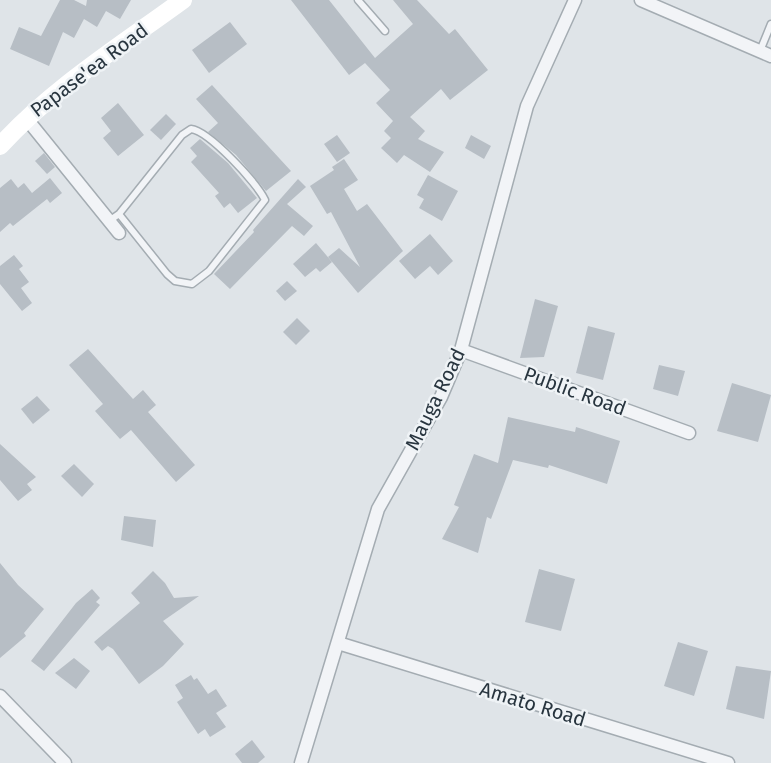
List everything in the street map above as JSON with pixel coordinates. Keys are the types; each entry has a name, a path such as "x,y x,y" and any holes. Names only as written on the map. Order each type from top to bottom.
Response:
{"main road":[{"name":"Papase'ea Road","path":"0,146 26,118 183,0"}],"street":[{"name":"Mauga Road","path":"301,763 378,508 441,397 461,350 527,106 575,0"},
{"path":"641,0 765,53"},
{"path":"26,118 114,218 119,233"},
{"name":"Public Road","path":"461,350 689,433"},
{"name":"Amato Road","path":"338,644 729,763"},
{"path":"0,696 65,763"}],"lane":[{"path":"358,0 385,31"},
{"path":"765,53 771,24"},
{"path":"191,129 199,129 220,148 265,200 209,271 192,284 175,281 114,218 182,135 191,129"}],"building":[{"path":"60,0 74,0 86,6 87,0 131,0 120,19 106,11 97,27 84,19 74,38 63,32 49,66 10,49 19,27 41,36"},
{"path":"291,0 329,0 375,58 413,24 393,0 417,0 449,34 455,29 488,70 450,100 441,89 410,117 425,131 418,139 444,152 430,172 404,155 397,163 381,148 391,138 384,131 393,121 376,103 390,90 365,63 349,75"},
{"path":"230,22 247,44 209,73 192,50"},
{"path":"212,85 291,171 266,191 236,155 208,132 218,123 196,99"},
{"path":"118,103 144,135 118,156 103,138 111,131 101,118"},
{"path":"166,114 176,124 161,140 150,130"},
{"path":"337,135 350,153 337,162 324,144"},
{"path":"471,135 491,146 484,159 465,148"},
{"path":"200,139 228,163 257,198 238,213 230,203 224,208 215,196 219,193 191,162 197,156 190,148"},
{"path":"44,153 55,167 47,174 35,161"},
{"path":"344,159 358,180 344,189 357,211 367,204 403,251 358,293 328,257 339,248 360,267 331,212 327,214 310,186 334,170 332,167"},
{"path":"428,175 458,191 442,221 419,208 424,199 417,195"},
{"path":"50,178 62,193 50,203 47,199 13,226 10,223 0,232 0,188 11,179 18,188 24,183 32,193"},
{"path":"298,179 306,187 287,204 313,226 304,236 292,226 230,289 214,274 254,232 253,230"},
{"path":"430,234 453,261 438,275 430,266 415,279 399,261"},
{"path":"316,243 332,262 320,272 316,268 305,277 293,264"},
{"path":"14,255 23,266 19,269 29,282 21,288 32,303 22,311 0,284 0,266"},
{"path":"287,281 297,291 285,301 276,291"},
{"path":"535,299 558,306 544,357 520,358"},
{"path":"297,318 310,331 296,345 283,332"},
{"path":"588,326 615,333 603,380 576,373"},
{"path":"88,349 133,399 143,390 156,405 148,412 195,465 176,482 131,430 120,439 95,411 103,404 69,365"},
{"path":"659,365 685,371 678,396 653,389"},
{"path":"732,383 771,395 758,442 717,431"},
{"path":"37,396 50,410 33,424 21,409"},
{"path":"508,417 575,432 576,427 620,441 607,484 549,465 548,468 513,460 491,519 487,517 478,553 442,539 459,507 454,505 474,454 498,463"},
{"path":"0,444 36,477 27,484 32,490 18,501 0,480"},
{"path":"74,464 94,484 82,497 61,476"},
{"path":"124,516 156,520 153,547 121,540"},
{"path":"0,563 18,585 44,609 24,633 26,636 0,658"},
{"path":"539,569 575,579 561,631 525,622"},
{"path":"153,571 165,583 174,598 199,596 163,621 184,644 163,666 139,684 113,649 108,646 102,651 94,642 140,603 131,593"},
{"path":"92,589 100,598 96,602 100,605 44,671 31,661 76,603"},
{"path":"678,642 708,651 694,696 664,686"},
{"path":"74,658 90,671 76,689 55,673"},
{"path":"736,666 771,671 764,719 726,709"},
{"path":"191,675 194,680 197,678 208,694 216,689 227,706 216,713 226,727 210,737 205,729 198,734 177,702 183,698 175,685"},
{"path":"252,740 265,757 258,763 242,763 235,754"}]}
